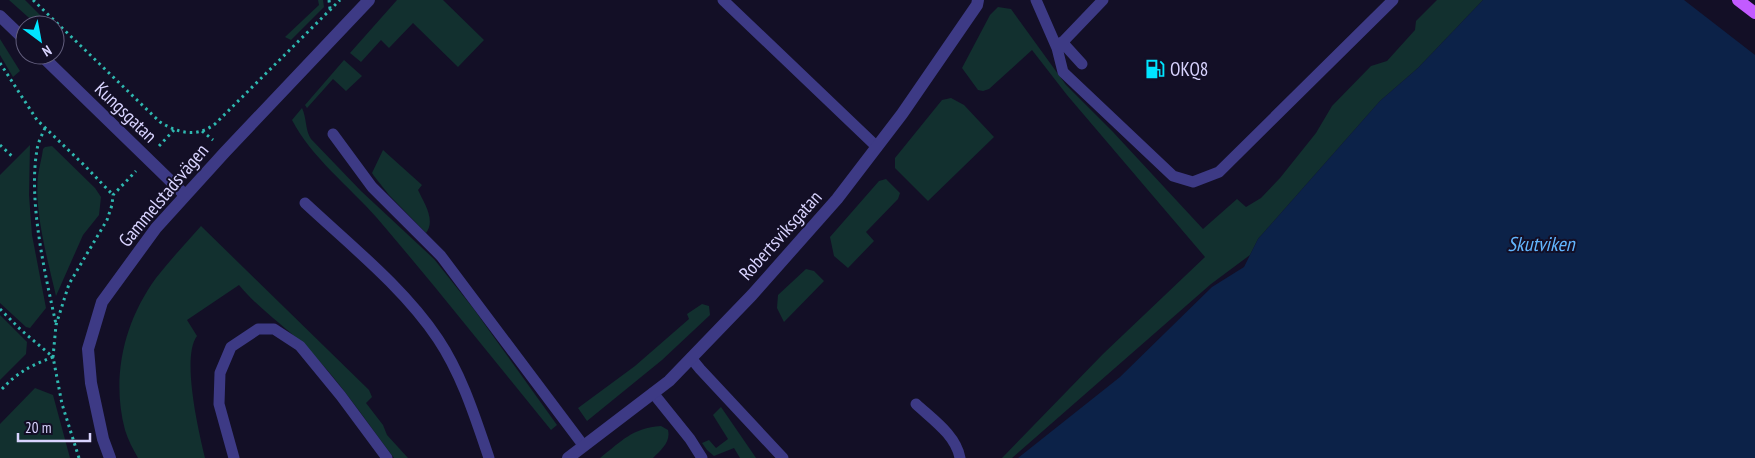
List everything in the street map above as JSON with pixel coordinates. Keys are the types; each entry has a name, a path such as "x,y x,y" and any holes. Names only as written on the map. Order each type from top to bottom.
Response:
{"main road":[{"path":"1738,0 1755,13"}],"street":[{"name":"Gammelstadsvägen","path":"110,458 103,439 91,383 88,349 102,302 156,228 369,0"},
{"name":"Robertsviksgatan","path":"568,458 669,381 752,295 837,199 877,147 944,54 977,5 978,0"},
{"path":"0,16 15,30"},
{"name":"Kungsgatan","path":"51,65 186,196"}],"lane":[{"path":"723,0 877,147"},
{"path":"1036,0 1060,45 1082,64"},
{"path":"1060,45 1103,0"},
{"path":"1060,45 1063,72 1173,176 1193,182 1219,172 1393,0"},
{"path":"333,134 372,187 441,256 584,445"},
{"path":"305,203 398,291 438,339 453,364 472,407 489,458"},
{"path":"234,458 219,404 220,373 231,347 258,329 274,329 300,346 341,396 387,458"},
{"path":"691,358 783,458"},
{"path":"653,393 690,439 702,458"},
{"path":"916,404 951,437 958,448 960,458"}],"path":[{"path":"33,0 160,122 184,133 202,131 215,124 341,0"},
{"path":"329,0 330,10"},
{"path":"0,63 37,120 86,166 113,195"},
{"path":"45,128 37,148 35,197 56,326"},
{"path":"0,145 14,158"},
{"path":"0,309 20,330 53,356 22,371 0,391"}],"green space":[{"path":"9,0 25,0 40,15 26,15"},
{"path":"318,0 323,0 324,7 291,40 285,37 319,5"},
{"path":"397,0 443,0 484,40 458,67 413,23 389,48 381,40 361,62 350,53"},
{"path":"1437,0 1483,0 1418,68 1380,101 1258,239 1250,255 1211,284 1012,458 1002,458 1103,354 1205,257 1067,95 1032,50 989,89 978,90 962,68 990,15 998,7 1011,9 1066,85 1113,132 1203,229 1237,199 1246,207 1261,198 1280,178 1316,133 1332,106 1371,66 1387,61 1415,30 1416,21"},
{"path":"0,39 20,71 13,77 0,55"},
{"path":"344,60 362,76 346,91 333,79 307,108 305,105"},
{"path":"951,98 964,105 994,137 928,201 895,168 895,158 942,100"},
{"path":"302,108 311,139 361,191 434,259 473,308 557,425 551,430 377,218 309,146 292,120"},
{"path":"30,145 29,195 32,235 46,308 30,328 26,327 0,303 0,175"},
{"path":"52,146 95,188 101,197 99,215 83,235 56,296 42,236 37,190 43,149"},
{"path":"383,150 422,185 418,190 426,206 430,223 426,233 389,195 372,173"},
{"path":"886,179 900,193 898,199 866,232 874,241 848,268 834,256 830,237 879,181"},
{"path":"201,226 369,390 372,397 366,403 383,425 387,435 408,458 394,458 340,385 316,358 239,285 187,320 197,336 193,346 191,377 205,458 138,458 125,430 119,390 120,370 128,331 145,295 156,278"},
{"path":"806,269 814,271 824,281 784,322 777,308 778,295"},
{"path":"702,304 709,306 710,315 662,360 587,421 578,408 635,366 689,319 687,314"},
{"path":"0,315 27,342 26,354 0,380"},
{"path":"35,388 53,395 70,458 0,458 0,424"},
{"path":"721,407 756,458 740,458 734,448 714,456 702,443 709,440 716,448 728,439 713,415"},
{"path":"661,426 668,430 668,438 665,446 653,458 600,458 628,436 642,429"}],"water":[{"name":"Skutviken","path":"1483,0 1684,0 1755,55 1755,458 1018,458 1120,377 1212,287 1244,267 1258,239 1380,101 1418,68"}],"place":[{"name":"OKQ8","path":"1155,69"}]}
